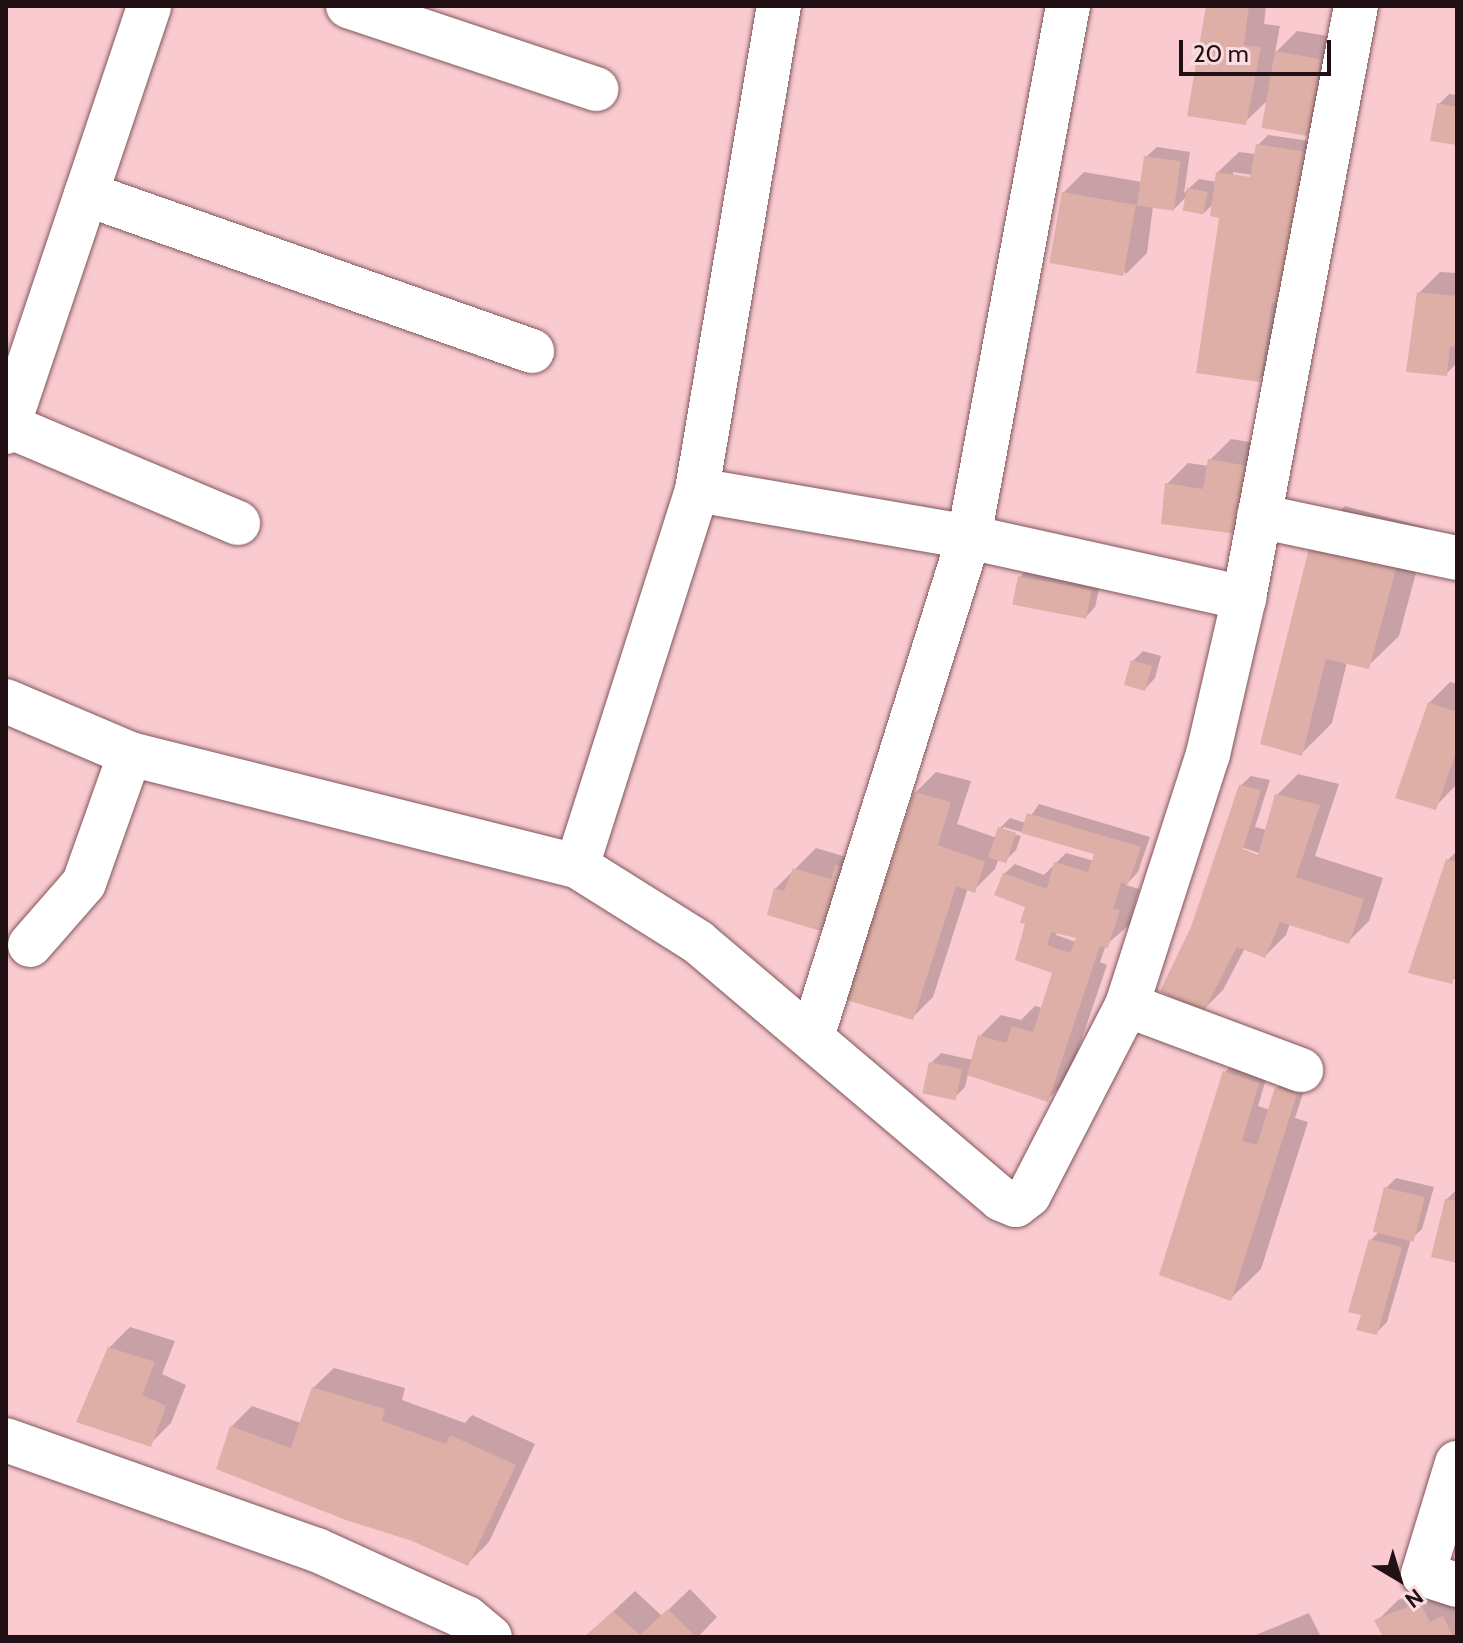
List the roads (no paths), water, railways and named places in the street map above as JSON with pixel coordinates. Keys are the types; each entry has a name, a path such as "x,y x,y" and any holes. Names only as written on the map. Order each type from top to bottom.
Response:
{"street":[{"path":"149,6 7,428 238,523"},
{"path":"348,6 596,89"},
{"path":"577,866 697,490 779,6"},
{"path":"812,1037 969,537 1068,6"},
{"path":"6,701 130,754 577,866 698,942 1001,1199 1016,1205 1029,1195 1127,1005 1208,754 1244,598 1356,6"},
{"path":"86,194 532,351"},
{"path":"697,490 969,537 1244,598"},
{"path":"1259,516 1457,558"},
{"path":"30,945 84,883 130,754"},
{"path":"1127,1005 1301,1070"},
{"path":"6,1440 317,1550 467,1618 490,1637"},
{"path":"1457,1463 1423,1574 1457,1585"}]}
